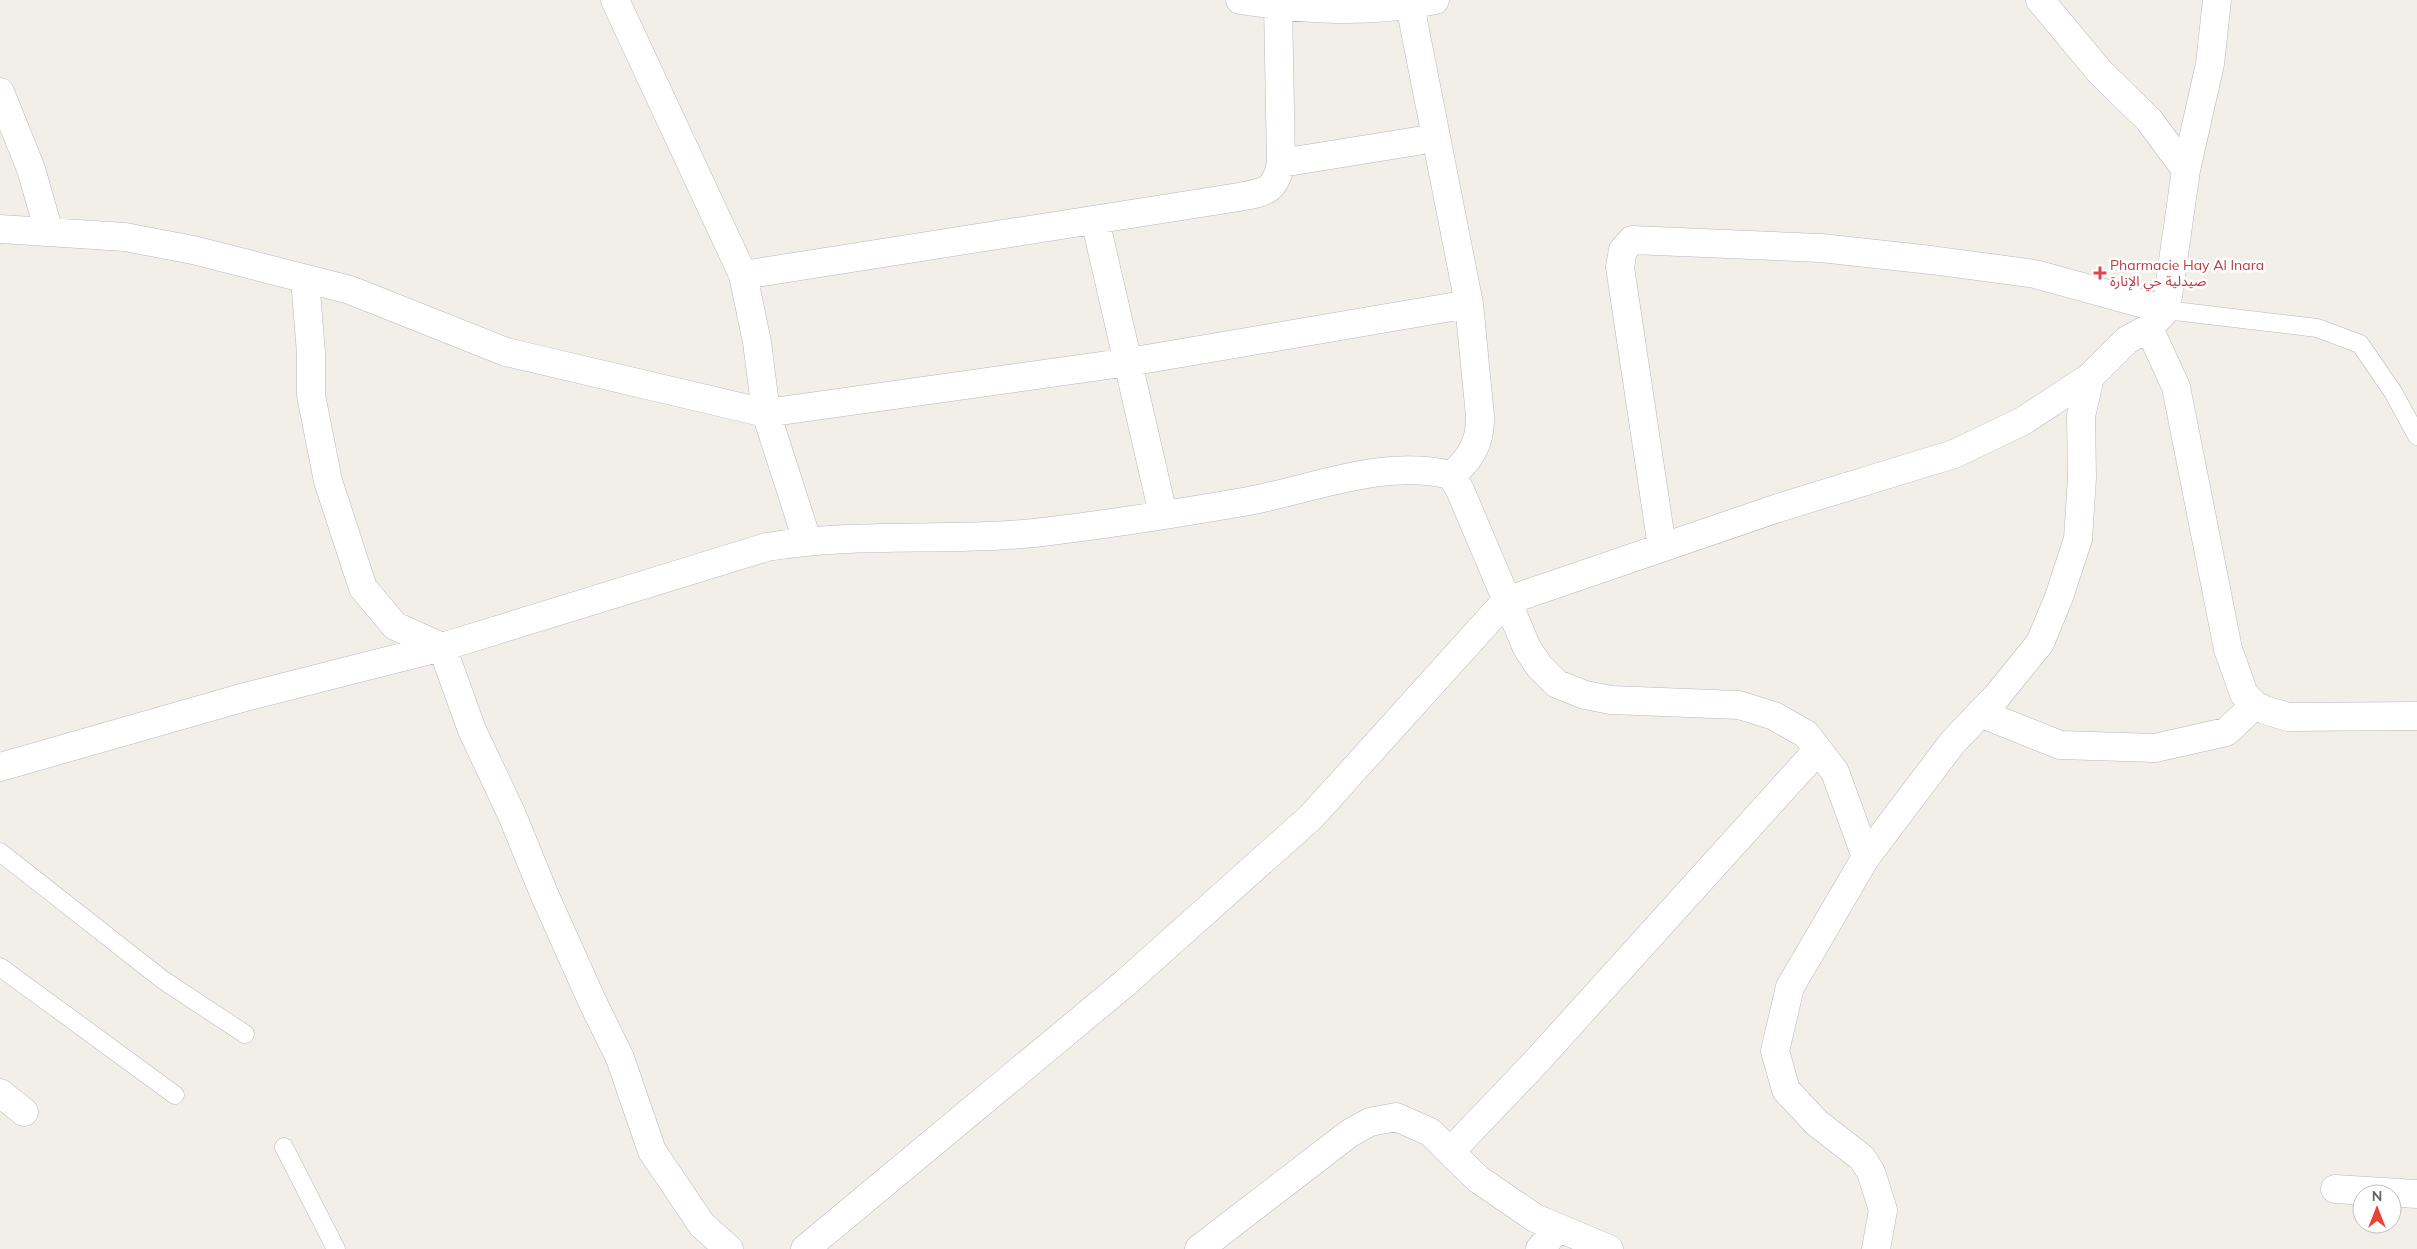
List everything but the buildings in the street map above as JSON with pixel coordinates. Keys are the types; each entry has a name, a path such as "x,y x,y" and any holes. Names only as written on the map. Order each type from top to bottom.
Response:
{"street":[{"path":"615,0 743,275 757,342 766,413 807,540"},
{"path":"1240,0 1330,10 1368,10 1423,3 1436,138 1469,304 1481,427 1476,446 1459,469 1450,475"},
{"path":"2040,0 2100,72 2149,120 2186,170"},
{"path":"2217,0 2210,64 2186,170 2157,319 2176,387 2228,648 2244,694 2254,705 2288,717 2417,716"},
{"path":"743,275 1260,193 1270,188 1276,183 1281,163 1278,5"},
{"path":"0,92 31,169 49,232"},
{"path":"1281,163 1436,138"},
{"path":"1095,220 1163,514"},
{"path":"0,229 125,237 192,250 350,290 506,352 766,413 1129,362 1469,304"},
{"path":"1662,548 1620,267 1623,250 1632,240 1821,248 2035,274 2157,319"},
{"path":"305,279 311,353 311,395 328,481 363,588 395,626 442,647 472,730 512,815 545,896 593,1003 620,1058 652,1151 702,1225 729,1249"},
{"path":"805,1249 1124,984 1311,817 1506,601 1778,508 1954,454 2022,421 2090,377 2127,340 2157,319"},
{"path":"1884,1247 1883,1210 1871,1172 1862,1158 1817,1124 1786,1090 1776,1051 1790,987 1866,857 1953,742 1997,696 2040,643 2078,539 2082,478 2081,416 2090,377"},
{"path":"0,767 245,697 442,647 766,547 807,540 1033,533 1245,501 1360,475 1403,469 1428,469 1450,475 1471,512 1506,601 1527,648 1539,666 1557,684 1585,695 1611,700 1739,705 1774,716 1806,734 1817,751 1835,772 1866,857"},
{"path":"1980,713 2060,745 2155,748 2226,732 2254,705"},
{"path":"1450,1152 1535,1062 1817,751"},
{"path":"0,1093 24,1112"},
{"path":"1198,1249 1350,1133 1370,1122 1396,1117 1430,1132 1478,1179 1535,1218 1609,1249"},
{"path":"2335,1189 2417,1194"},
{"path":"1540,1249 1558,1228"}],"lane":[{"path":"2157,319 2317,328 2360,344 2393,392 2417,436"},
{"path":"0,852 163,980 245,1034"},
{"path":"0,967 175,1095"},
{"path":"284,1147 336,1249"}],"place":[{"name":"Pharmacie Hay Al Inara صيدلية حي الإنارة","path":"2100,273"}]}
